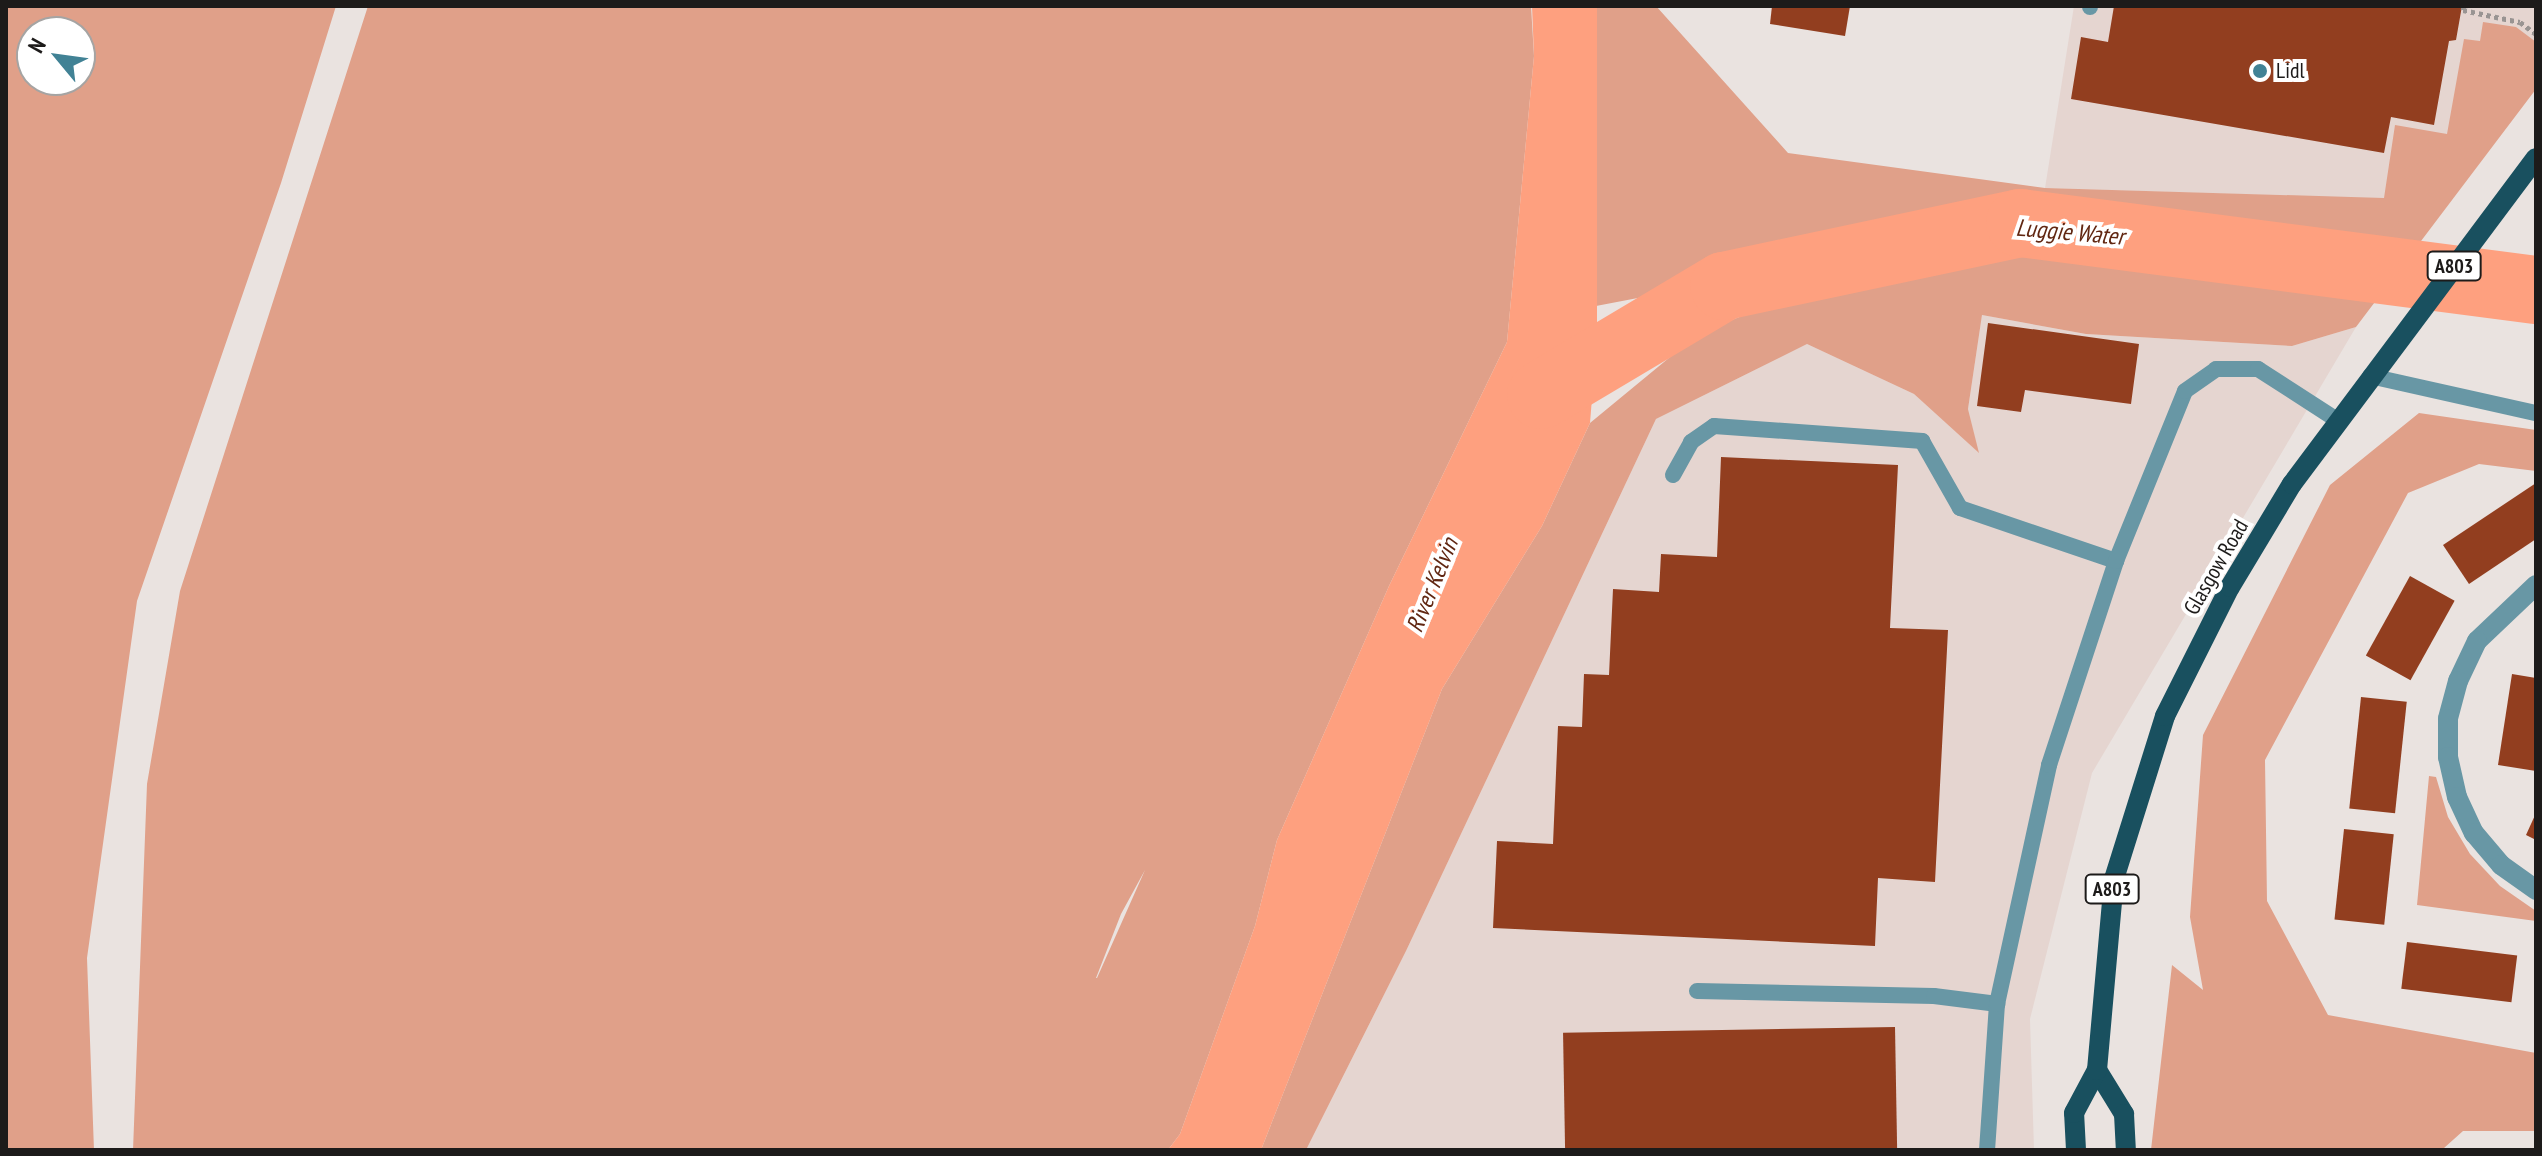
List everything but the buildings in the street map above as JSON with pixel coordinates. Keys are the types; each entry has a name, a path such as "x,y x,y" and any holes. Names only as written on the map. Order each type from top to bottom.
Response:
{"main road":[{"name":"Glasgow Road","path":"2076,1150 2074,1113 2097,1070 2114,879 2165,716 2230,587 2337,420 2536,158"},
{"path":"2097,1070 2124,1114 2126,1150"}],"street":[{"path":"2536,585 2477,641 2454,694 2448,757 2457,797 2474,833 2501,865 2536,890"}],"lane":[{"path":"1987,1150 1997,1004 2049,765 2116,561 2175,411 2197,378 2235,366 2258,369 2337,420"},
{"path":"2370,376 2536,413"},
{"path":"1673,475 1691,442 1714,426 1922,441 1960,508 2116,561"},
{"path":"1697,991 1934,996 1997,1004"}],"path":[{"path":"2464,6 2463,10 2520,22 2536,34"}],"shaded area":[{"path":"6,6 336,6 281,183 137,601 87,958 94,1150 6,1150"},
{"path":"368,6 1531,6 1534,56 1507,342 1389,586 1277,840 1255,926 1180,1134 1168,1150 133,1150 147,784 180,591","holes":["1145,870 1097,978 1121,914"]},
{"path":"1597,6 1656,6 1788,153 2045,188 2384,198 2395,125 2447,134 2464,39 2480,41 2483,22 2516,27 2536,42 2536,89 2356,327 2292,346 2086,334 1982,315 1968,409 1979,453 1914,394 1807,344 1656,419 1406,951 1306,1150 1261,1150 1442,689 1542,526 1590,423 1698,334 1805,290 1785,246 1643,297 1596,306"},
{"path":"2074,6 2536,6 2536,89 2450,201 2045,188"},
{"path":"1982,315 2086,334 2292,346 2356,327 2092,773 2030,1019 2034,1150 1306,1150 1406,951 1656,419 1807,344 1914,394 1978,452 1968,409"},
{"path":"2419,413 2536,430 2536,471 2479,464 2408,493 2265,760 2267,901 2328,1015 2536,1053 2536,1131 2463,1131 2444,1148 2447,1150 2151,1150 2172,965 2203,990 2190,917 2203,735 2330,485"},
{"path":"2429,776 2436,777 2448,817 2470,854 2500,886 2536,911 2536,921 2417,905"}],"water":[{"name":"River Kelvin","path":"1532,6 1597,6 1597,336 1590,423 1542,526 1442,689 1261,1150 1168,1150 1180,1134 1255,926 1277,840 1389,586 1507,342 1534,56"}],"waterway":[{"name":"Luggie Water","path":"1541,395 1724,286 2020,223 2536,290"}],"place":[{"name":"Lidl","path":"2260,71"}]}
